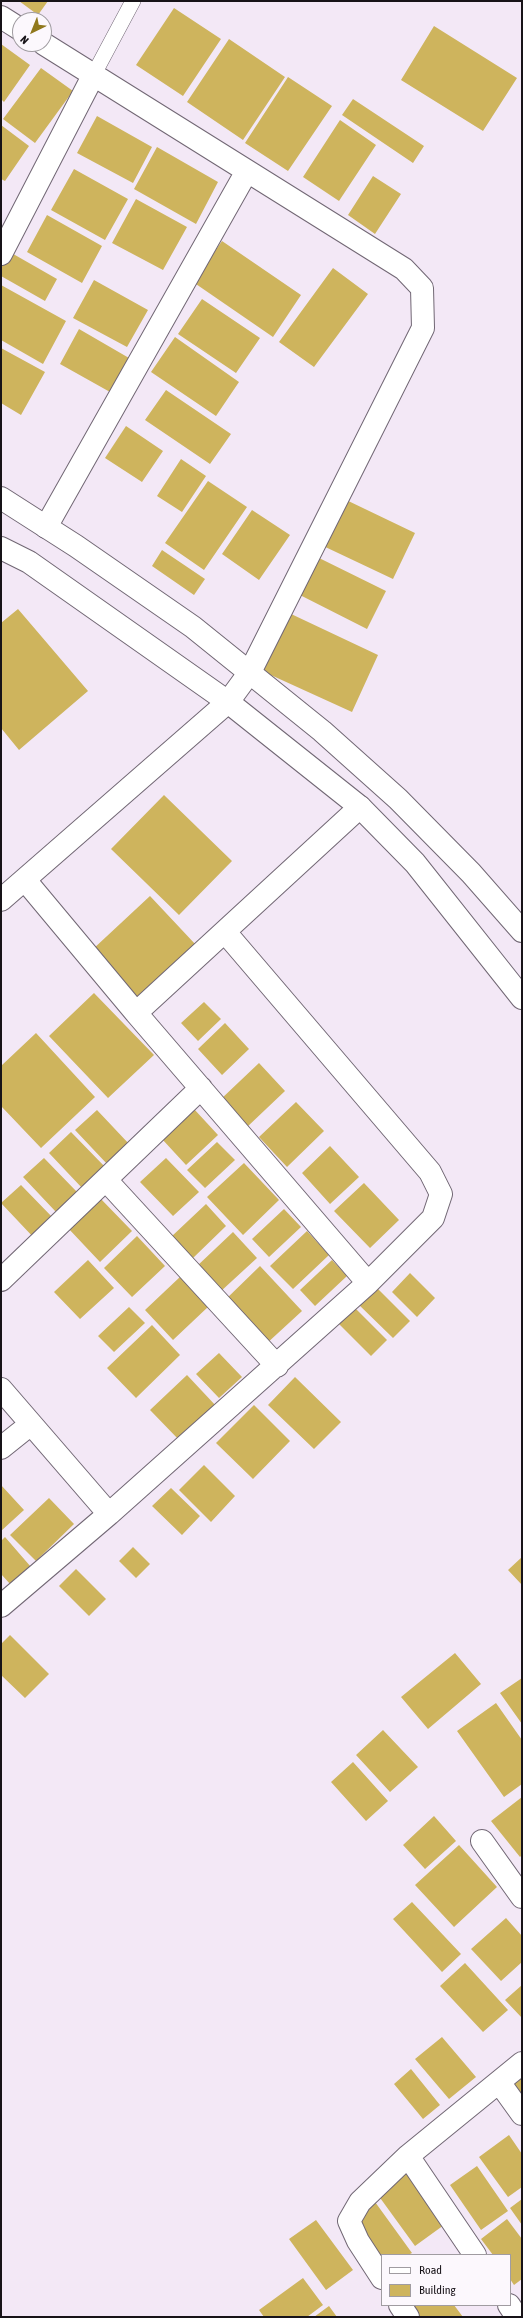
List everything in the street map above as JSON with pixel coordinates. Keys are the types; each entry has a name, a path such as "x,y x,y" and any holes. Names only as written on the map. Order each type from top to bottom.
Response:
{"street":[{"path":"1,17 12,24"},
{"path":"1,900 228,702 250,672 423,328 422,288 404,269 52,49"},
{"path":"1,254 94,74"},
{"path":"46,527 247,171"},
{"path":"1,498 193,627 322,731 398,799 471,874 522,931"},
{"path":"1,548 29,562 228,702 360,807 415,864 522,998"},
{"path":"136,1013 360,807"},
{"path":"25,880 136,1013 368,1283"},
{"path":"1,1606 109,1514 277,1366 368,1283 433,1218 441,1194 430,1172 225,932"},
{"path":"1,1280 201,1088"},
{"path":"106,1180 277,1366"},
{"path":"1,1389 109,1514"},
{"path":"1,1448 31,1424"},
{"path":"482,1841 522,1897"},
{"path":"381,2276 358,2241 350,2221 360,2202 408,2156 522,2063"},
{"path":"499,2082 522,2114"},
{"path":"408,2156 474,2254"},
{"path":"401,2306 408,2317"},
{"path":"510,2306 517,2317"}],"lane":[{"path":"94,74 133,1"}],"building":[{"path":"19,1 48,1 40,12 34,12"},
{"path":"174,8 221,39 183,96 136,65"},
{"path":"434,26 517,78 483,131 401,80"},
{"path":"229,39 285,77 243,140 187,102"},
{"path":"1,44 30,65 4,102 1,99"},
{"path":"41,68 73,91 35,143 3,119"},
{"path":"288,77 332,106 288,171 245,143"},
{"path":"353,99 424,146 413,163 342,115"},
{"path":"97,116 152,147 133,183 77,153"},
{"path":"340,120 376,145 339,201 303,177"},
{"path":"1,125 29,146 5,181 1,179"},
{"path":"157,147 218,182 196,224 134,189"},
{"path":"74,169 128,199 105,240 51,210"},
{"path":"373,176 401,194 375,234 348,215"},
{"path":"136,199 187,227 163,270 112,243"},
{"path":"47,215 102,246 82,283 27,252"},
{"path":"222,241 301,295 273,337 193,282"},
{"path":"8,251 57,279 45,301 1,276 1,263"},
{"path":"333,268 368,294 314,367 279,342"},
{"path":"94,280 148,310 127,347 73,318"},
{"path":"1,285 66,321 43,364 1,340"},
{"path":"202,299 260,338 236,373 178,334"},
{"path":"79,329 129,358 110,392 60,364"},
{"path":"175,337 239,382 216,416 151,372"},
{"path":"1,348 45,372 21,415 1,403"},
{"path":"166,390 231,434 210,464 145,420"},
{"path":"126,426 163,451 142,482 105,458"},
{"path":"181,459 206,476 182,512 157,496"},
{"path":"208,481 247,507 204,570 165,543"},
{"path":"340,497 415,533 393,579 319,544"},
{"path":"252,510 290,535 259,580 222,554"},
{"path":"162,550 205,579 194,595 152,566"},
{"path":"313,555 386,591 367,629 294,592"},
{"path":"18,609 88,691 19,750 1,728 1,623"},
{"path":"289,613 378,655 352,712 262,671"},
{"path":"164,795 232,861 179,915 111,849"},
{"path":"150,896 196,945 137,999 92,950"},
{"path":"94,993 154,1055 108,1098 49,1036"},
{"path":"204,1002 221,1019 198,1041 181,1023"},
{"path":"225,1023 249,1049 222,1075 198,1049"},
{"path":"36,1033 95,1097 41,1148 1,1106 1,1066"},
{"path":"259,1063 285,1091 246,1128 220,1100"},
{"path":"296,1102 324,1131 287,1167 259,1137"},
{"path":"194,1109 218,1135 186,1165 162,1139"},
{"path":"97,1110 130,1145 108,1165 75,1130"},
{"path":"71,1132 106,1168 83,1189 49,1153"},
{"path":"217,1142 235,1160 205,1188 187,1170"},
{"path":"330,1146 359,1177 330,1204 302,1173"},
{"path":"44,1158 77,1192 56,1212 23,1177"},
{"path":"166,1158 199,1192 173,1216 140,1182"},
{"path":"244,1163 279,1200 243,1235 207,1197"},
{"path":"364,1183 399,1220 370,1248 334,1211"},
{"path":"21,1185 55,1220 35,1239 1,1203"},
{"path":"99,1197 132,1231 100,1262 67,1227"},
{"path":"206,1204 226,1226 192,1259 171,1237"},
{"path":"284,1209 301,1227 269,1257 252,1239"},
{"path":"307,1231 329,1255 293,1289 270,1266"},
{"path":"233,1232 257,1258 220,1292 196,1267"},
{"path":"137,1236 165,1266 132,1297 104,1268"},
{"path":"88,1260 114,1288 80,1319 54,1292"},
{"path":"332,1260 347,1276 315,1306 300,1290"},
{"path":"260,1266 302,1311 265,1345 223,1302"},
{"path":"410,1273 435,1298 417,1317 392,1292"},
{"path":"181,1276 209,1306 173,1340 145,1310"},
{"path":"373,1284 410,1321 393,1338 356,1302"},
{"path":"129,1307 145,1323 114,1352 98,1336"},
{"path":"354,1307 387,1340 371,1356 338,1323"},
{"path":"152,1325 180,1355 136,1398 107,1368"},
{"path":"219,1353 242,1377 219,1398 196,1374"},
{"path":"187,1375 217,1407 181,1442 150,1410"},
{"path":"295,1377 341,1422 314,1449 268,1405"},
{"path":"254,1405 290,1441 253,1479 216,1443"},
{"path":"204,1465 235,1496 211,1522 179,1490"},
{"path":"1,1485 24,1510 1,1531"},
{"path":"171,1488 200,1516 182,1535 152,1506"},
{"path":"49,1498 74,1524 36,1561 10,1535"},
{"path":"5,1537 31,1567 11,1585 1,1574 1,1541"},
{"path":"133,1547 150,1564 136,1578 119,1561"},
{"path":"522,1557 522,1585 508,1570"},
{"path":"76,1569 106,1599 89,1616 59,1586"},
{"path":"10,1635 49,1674 25,1698 1,1675 1,1644"},
{"path":"455,1653 481,1684 428,1729 401,1697"},
{"path":"522,1678 522,1724 500,1693"},
{"path":"496,1703 522,1740 522,1784 504,1797 457,1731"},
{"path":"383,1730 418,1767 390,1792 356,1755"},
{"path":"353,1762 388,1801 366,1821 331,1782"},
{"path":"522,1797 522,1855 520,1857 491,1821"},
{"path":"434,1816 456,1841 425,1869 403,1845"},
{"path":"459,1845 497,1887 454,1927 415,1885"},
{"path":"412,1902 461,1954 442,1972 393,1919"},
{"path":"506,1918 522,1936 522,1962 501,1981 471,1949"},
{"path":"465,1963 508,2010 483,2032 440,1986"},
{"path":"522,1985 522,2018 505,2000"},
{"path":"442,2037 476,2077 449,2099 415,2059"},
{"path":"411,2069 440,2105 423,2119 394,2084"},
{"path":"522,2069 522,2095 509,2080"},
{"path":"509,2135 522,2154 522,2187 508,2197 479,2157"},
{"path":"399,2163 444,2225 415,2246 370,2184"},
{"path":"477,2166 508,2211 481,2230 450,2185"},
{"path":"370,2195 412,2253 381,2254 381,2273 339,2217"},
{"path":"522,2199 522,2225 510,2208"},
{"path":"507,2219 522,2239 522,2279 514,2285 511,2280 511,2254 492,2254 481,2239"},
{"path":"316,2220 353,2270 326,2290 289,2239"},
{"path":"303,2278 323,2305 307,2317 264,2317 259,2310"},
{"path":"329,2306 337,2317 314,2317"},
{"path":"405,2306 455,2306 463,2317 413,2317"}]}
